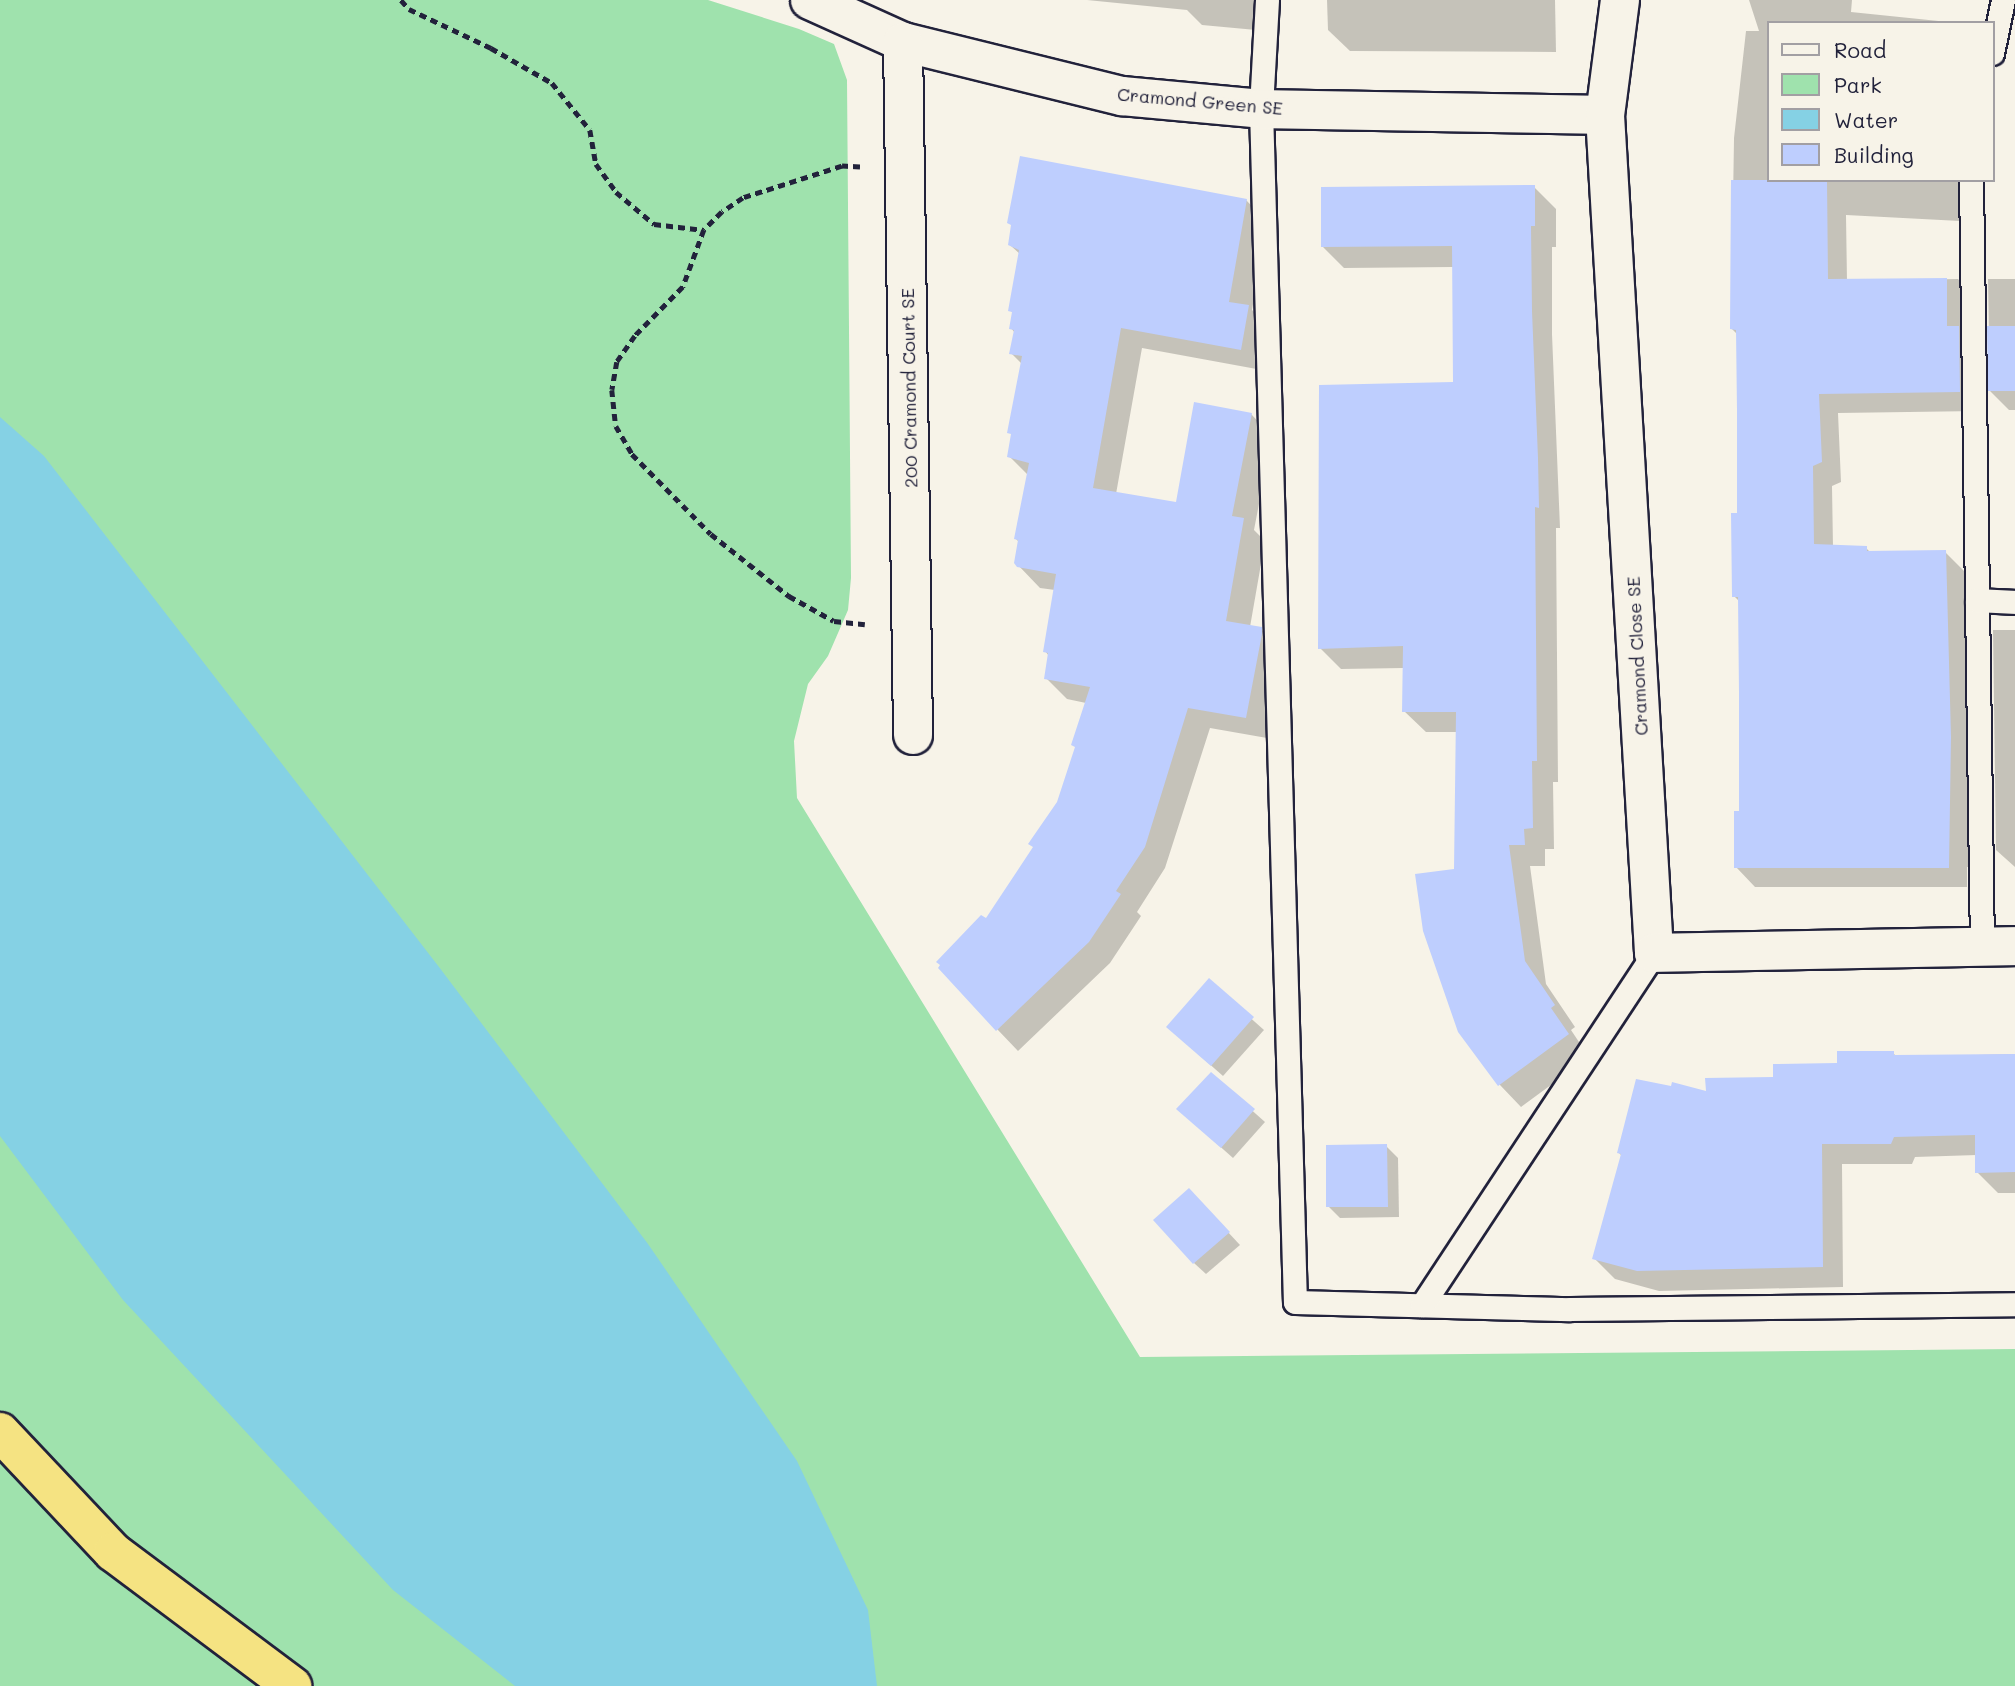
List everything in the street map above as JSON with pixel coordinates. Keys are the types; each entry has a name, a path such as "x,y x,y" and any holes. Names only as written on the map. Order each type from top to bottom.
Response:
{"highway":[{"path":"0,1432 113,1552 292,1686"}],"street":[{"name":"Cramond Green SE","path":"810,0 903,42 1122,96 1261,109 1605,115"},
{"name":"Cramond Close SE","path":"1620,0 1605,115 1654,953"},
{"name":"200 Cramond Court SE","path":"903,42 913,735"},
{"path":"1654,953 1999,947"}],"lane":[{"path":"1267,0 1261,109 1295,1302 1570,1309 2015,1304"},
{"path":"1994,43 2003,0"},
{"path":"1971,182 1977,600 1999,947"},
{"path":"1977,600 2015,602"},
{"path":"1422,1305 1654,953"}],"path":[{"path":"401,0 409,9 491,48 552,83 590,130 596,164 616,192 654,224 704,230"},
{"path":"906,169 842,166 743,198 722,212 704,230 682,287 650,319 617,362 612,390 616,426 632,454 676,501 757,574 789,596 834,621 912,629"}],"green space":[{"path":"0,0 708,0 799,29 834,44 847,80 851,578 848,610 828,656 808,684 794,741 797,798 1140,1357 2015,1349 2015,1686 0,1686"}],"water":[{"path":"0,417 44,456 439,967 648,1244 797,1461 868,1610 877,1686 515,1686 393,1590 123,1300 0,1136"}],"building":[{"path":"1020,156 1247,199 1229,302 1249,305 1241,350 1121,328 1093,488 1176,502 1194,402 1252,413 1232,516 1244,518 1226,621 1262,627 1262,634 1246,718 1188,708 1145,847 1116,891 1121,894 1089,942 996,1031 938,968 940,965 936,962 981,915 986,918 1033,847 1028,844 1057,802 1075,747 1071,745 1090,687 1044,679 1048,653 1043,652 1056,574 1017,567 1014,563 1018,540 1014,539 1029,463 1007,457 1011,434 1007,433 1022,356 1009,354 1014,330 1009,329 1012,312 1008,311 1019,250 1008,245 1011,225 1007,223"},
{"path":"1731,180 1827,182 1828,279 1947,278 1947,326 1959,326 1960,392 1819,394 1822,462 1813,466 1814,544 1867,546 1867,551 1946,550 1951,737 1949,868 1734,868 1734,811 1739,811 1739,694 1738,597 1732,597 1731,513 1737,513 1737,411 1736,330 1730,329"},
{"path":"1535,185 1535,226 1531,226 1539,508 1535,507 1537,761 1532,761 1533,828 1524,829 1525,845 1509,845 1525,961 1555,1005 1551,1008 1569,1034 1498,1086 1458,1032 1423,931 1415,874 1454,869 1456,712 1402,712 1403,646 1318,649 1319,385 1453,382 1452,246 1321,247 1321,187"},
{"path":"1987,326 2015,326 2015,391 1988,391"},
{"path":"1209,978 1254,1017 1211,1066 1166,1027"},
{"path":"1837,1051 1894,1051 1894,1055 2015,1054 2015,1172 1975,1173 1975,1135 1894,1137 1891,1144 1822,1144 1823,1267 1637,1271 1592,1259 1621,1154 1617,1153 1636,1079 1671,1086 1672,1082 1706,1091 1705,1078 1773,1077 1773,1064 1837,1063"},
{"path":"1211,1072 1255,1109 1221,1148 1176,1109"},
{"path":"1387,1144 1388,1207 1326,1207 1326,1145"},
{"path":"1189,1188 1230,1232 1193,1264 1153,1220"}]}
